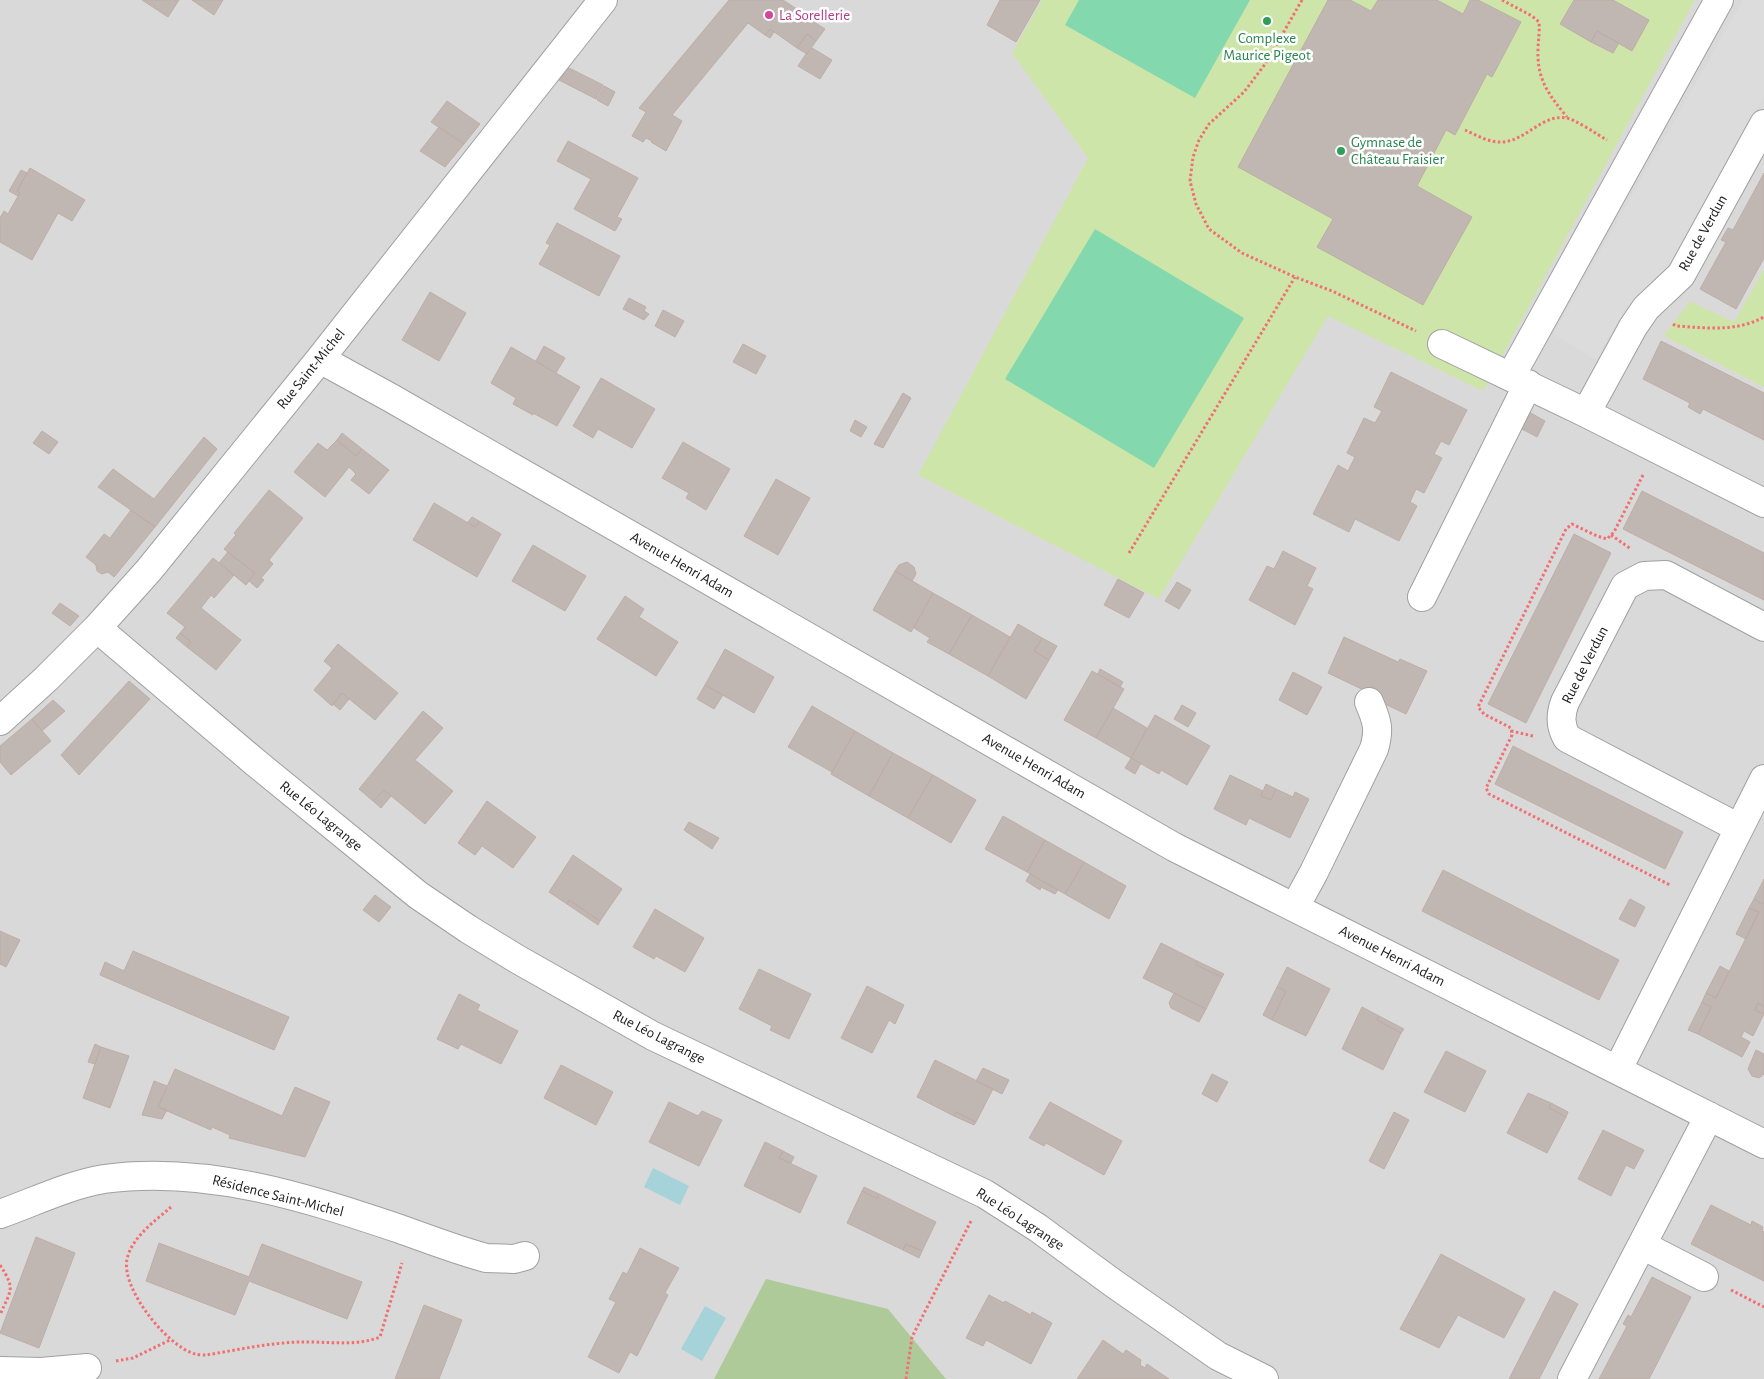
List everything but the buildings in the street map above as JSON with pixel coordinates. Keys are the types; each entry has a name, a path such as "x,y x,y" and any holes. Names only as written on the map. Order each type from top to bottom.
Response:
{"street":[{"name":"Rue Saint-Michel","path":"0,721 46,680 97,628 149,570 320,358 603,0"},
{"path":"1422,597 1519,380 1633,156 1719,0"},
{"name":"Rue de Verdun","path":"1586,413 1633,327 1646,308 1681,275 1764,124"},
{"path":"1442,344 1519,380 1764,502"},
{"name":"Avenue Henri Adam","path":"320,358 1174,847 1764,1144"},
{"name":"Rue de Verdun","path":"1739,828 1566,738 1562,730 1561,714 1565,702 1624,586 1644,576 1666,575 1764,627"},
{"name":"Rue Léo Lagrange","path":"97,628 256,763 418,895 468,929 653,1036 985,1194 1038,1228 1218,1356 1264,1379"},
{"path":"1295,907 1374,749 1379,734 1376,719 1369,702"},
{"path":"1618,1069 1764,779"},
{"path":"1572,1379 1709,1116"},
{"name":"Résidence Saint-Michel","path":"0,1214 78,1185 104,1179 167,1175 203,1178 285,1194 357,1215 449,1248 486,1258 514,1259 525,1256"},
{"path":"1642,1245 1704,1277"},
{"path":"0,1371 41,1372 87,1368"}],"path":[{"path":"1302,0 1261,70 1244,92 1208,124 1199,140 1193,157 1190,180 1196,204 1208,229 1242,253 1332,291 1442,344"},
{"path":"1502,0 1532,16 1539,22 1539,68 1543,85 1552,99 1568,118 1633,156"},
{"path":"1465,130 1483,138 1500,142 1517,139 1554,118 1568,118"},
{"path":"1129,553 1295,277"},
{"path":"1646,308 1676,326 1728,328 1754,322 1764,317"},
{"path":"203,1178 140,1236 131,1248 127,1260 127,1273 132,1287 153,1320 170,1340 196,1355 279,1343 358,1341 374,1340 380,1337 411,1233"},
{"path":"906,1379 912,1337 985,1194"},
{"path":"0,1265 10,1281 11,1287 0,1315"},
{"path":"1704,1277 1764,1307"},
{"path":"87,1368 133,1358 170,1340"}],"shaded area":[{"path":"0,0 1764,0 1764,1379 0,1379"},
{"path":"1743,0 1764,0 1764,96 1666,275 1628,304 1596,360 1553,334"}],"green space":[{"path":"1042,0 1695,0 1483,391 1328,316 1159,599 918,475 1088,158 1012,53"},
{"path":"1079,0 1250,0 1195,98 1065,25"},
{"path":"1095,229 1244,318 1154,468 1005,379"},
{"path":"1764,269 1764,387 1664,336 1690,301 1734,322"},
{"path":"766,1279 888,1309 946,1379 714,1379"}],"water":[{"path":"653,1168 689,1186 680,1205 644,1187"},
{"path":"705,1306 726,1318 702,1361 681,1349"}],"place":[{"name":"La Sorellerie","path":"769,15"},
{"name":"Complexe Maurice Pigeot","path":"1267,21"},
{"name":"Gymnase de Château Fraisier","path":"1341,151"}]}
